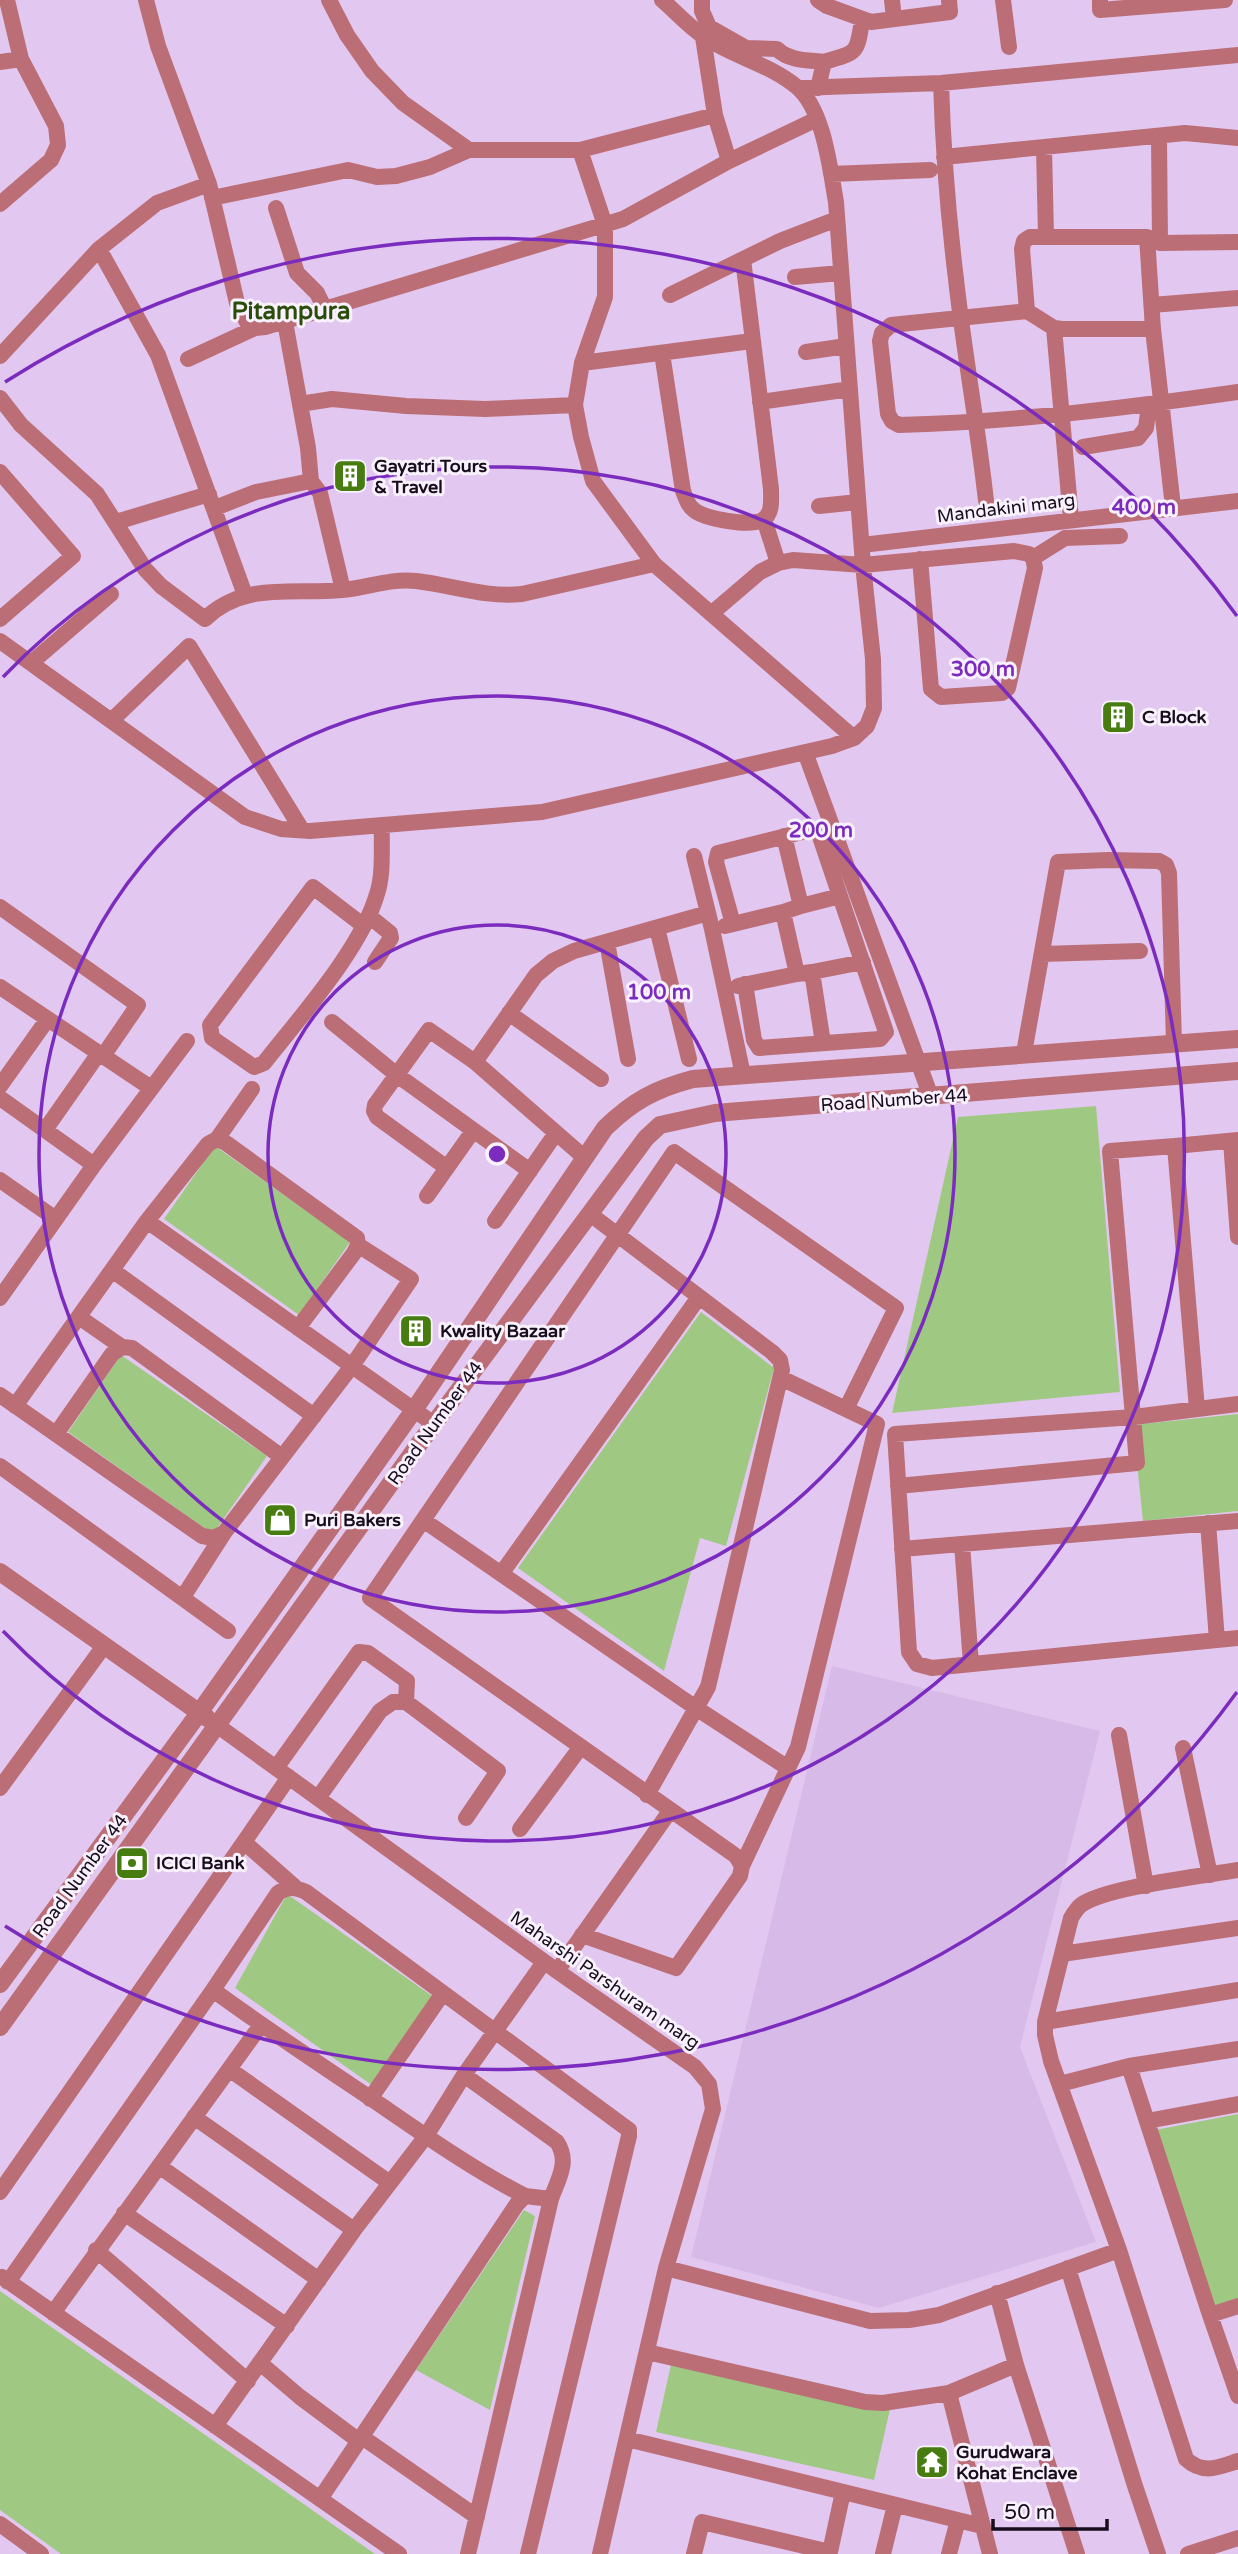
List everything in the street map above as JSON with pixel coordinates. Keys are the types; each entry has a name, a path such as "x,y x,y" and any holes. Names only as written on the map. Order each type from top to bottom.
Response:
{"street":[{"path":"0,204 51,160 58,145 56,126 21,59 7,0"},
{"path":"146,0 158,46 210,191 237,303 248,324 255,328"},
{"path":"329,0 347,35 372,71 403,103 469,150"},
{"path":"0,641 245,817 281,829 382,825 541,812 805,752 854,738 867,726 874,708 873,659 863,565 837,219 827,150 817,119 798,88 753,61 703,37 663,0"},
{"path":"702,0 702,11 709,27 746,48 777,49 793,58 824,62 852,53 858,47 862,20"},
{"path":"818,0 871,22 950,12 949,0"},
{"path":"892,0 894,19"},
{"path":"1003,0 1009,47"},
{"path":"1100,0 1100,10 1225,0"},
{"path":"703,37 715,115 729,160"},
{"path":"798,88 941,83 1238,55"},
{"path":"0,62 21,59"},
{"path":"818,88 824,62"},
{"path":"941,83 944,157 961,319 986,501"},
{"path":"0,356 99,249 158,203 210,191 348,170 377,177 396,176 430,167 469,150 580,150 715,115"},
{"path":"188,359 255,328 285,322 623,219 729,160 817,119"},
{"path":"944,157 1185,133 1238,138"},
{"path":"1158,136 1152,305 1156,404 1173,507"},
{"path":"1044,148 1046,236"},
{"path":"580,150 605,225 606,297 582,363 575,405 593,481 654,564 854,738"},
{"path":"831,174 930,170"},
{"path":"276,208 297,273 317,293 325,309"},
{"path":"670,295 780,241 837,219"},
{"path":"1027,311 1022,249 1024,241 1030,237 1238,242"},
{"path":"99,249 153,344 245,595"},
{"path":"662,353 684,491 691,508 704,517 753,523 764,519 771,510 771,489 743,259"},
{"path":"795,277 841,272"},
{"path":"1152,305 1238,298"},
{"path":"1153,329 1073,331 1054,328 1027,311 891,326 882,333 880,351 888,414 892,421 899,425 977,423 1156,404 1238,392"},
{"path":"285,322 308,448 311,481 320,493 343,590"},
{"path":"1054,328 1071,519"},
{"path":"582,363 752,341"},
{"path":"806,352 846,346"},
{"path":"760,402 850,389"},
{"path":"0,398 21,425 90,486 116,522 130,549 153,577 205,619 223,604 264,591 343,590 404,580 502,596 654,564"},
{"path":"300,404 332,399 406,406 485,409 575,405"},
{"path":"1083,447 1138,438 1146,428 1156,404"},
{"path":"0,472 73,556 0,619"},
{"path":"116,522 311,481"},
{"name":"Mandakini marg","path":"862,545 1238,501"},
{"path":"819,506 858,502"},
{"path":"764,519 778,563"},
{"path":"989,530 992,552"},
{"path":"1033,558 1065,538 1120,536"},
{"path":"712,613 760,572 778,563 793,560 863,565 920,559 992,552 1023,552 1033,558 1035,568 1008,688 1002,693 941,697 932,689 920,559"},
{"path":"31,663 111,594"},
{"path":"111,721 189,646 302,830"},
{"path":"805,752 931,1097"},
{"path":"375,962 391,938 390,933 366,921 313,887 210,1025 212,1038 254,1067 264,1063 358,939 366,921 379,891 382,825"},
{"path":"733,924 716,862 719,853 810,830 819,834 886,1032 880,1040 759,1048 754,1040 745,984"},
{"path":"784,836 801,906"},
{"path":"694,856 743,1075"},
{"path":"1024,1053 1058,862 1133,860 1159,861 1166,865 1169,873 1174,1043"},
{"path":"475,1062 536,975 553,961 574,951 657,928 710,921 733,924 840,896"},
{"path":"0,907 138,1005 45,1130"},
{"path":"783,912 804,973 823,1043"},
{"path":"657,928 689,1059"},
{"path":"607,942 628,1059"},
{"path":"1042,954 1140,951"},
{"path":"724,988 863,962"},
{"path":"0,987 151,1088"},
{"path":"509,1013 601,1079"},
{"path":"0,1086 47,1020"},
{"path":"332,1023 397,1075 530,1171"},
{"path":"447,1168 377,1117 374,1111 375,1105 429,1030 475,1062 584,1158"},
{"name":"Road Number 44","path":"0,1984 199,1713 414,1410 605,1128 625,1109 663,1087 693,1079 1238,1039"},
{"path":"0,1298 94,1165 187,1041"},
{"name":"Road Number 44","path":"0,2027 434,1424 646,1138 660,1125 715,1113 1238,1071"},
{"path":"15,1406 147,1221 208,1144 217,1139 252,1089"},
{"path":"0,1098 94,1165"},
{"path":"427,1196 473,1131"},
{"path":"495,1221 556,1133"},
{"path":"217,1139 358,1238 358,1245 298,1328"},
{"path":"898,1486 1137,1463 1110,1151 1234,1141 1238,1237"},
{"path":"1175,1146 1197,1409"},
{"path":"742,1866 736,1856 370,1598 674,1152 896,1308 846,1409"},
{"path":"0,1180 55,1219"},
{"path":"590,1214 772,1352 780,1360 782,1370 708,1687 647,1795"},
{"path":"147,1221 434,1424"},
{"path":"183,1597 224,1533 352,1366 411,1279 358,1245"},
{"path":"112,1270 314,1416"},
{"path":"501,1574 699,1297"},
{"path":"79,1317 122,1347 132,1348 282,1457"},
{"path":"57,1434 112,1354 122,1347"},
{"path":"582,1935 676,1968 740,1876 742,1866 798,1747 877,1424 781,1378"},
{"path":"0,1395 202,1536 214,1538 224,1533"},
{"path":"1238,1404 1134,1417 895,1434 909,1652 917,1664 932,1668 1238,1638"},
{"path":"0,1466 228,1631"},
{"path":"424,1520 696,1708 788,1768"},
{"path":"902,1549 1238,1521"},
{"path":"1208,1523 1217,1640"},
{"path":"962,1544 971,1664"},
{"path":"0,1572 218,1726"},
{"path":"2,1780 104,1646"},
{"path":"0,2192 244,1842 283,1773 359,1652 368,1653 407,1681 406,1702"},
{"path":"318,1798 380,1712 393,1702 406,1702 498,1772 466,1818"},
{"name":"Maharshi Parshuram marg","path":"218,1726 550,1966 695,2067 709,2084 713,2109 666,2268 600,2554"},
{"path":"1119,1735 1146,1886"},
{"path":"520,1829 580,1748"},
{"path":"1183,1748 1210,1875"},
{"path":"215,2426 354,2230 426,2136 495,2031 550,1966 582,1935 670,1811"},
{"path":"244,1842 295,1887 306,1892 629,2130 528,2554"},
{"path":"1238,1870 1146,1886 1097,1897 1080,1905 1071,1918 1045,2022 1045,2035 1060,2084 1119,2250 1186,2459 1198,2468 1211,2469 1238,2461"},
{"path":"295,1887 278,1892 213,1990 4,2279 399,2554"},
{"path":"1062,1954 1238,1928"},
{"path":"213,1990 370,2099 498,2183 525,2196 551,2199"},
{"path":"1045,2022 1238,1990"},
{"path":"370,2099 443,1993"},
{"path":"53,2313 261,2025"},
{"path":"1060,2084 1129,2066 1238,2049"},
{"path":"1129,2066 1210,2315 1235,2376 1238,2396"},
{"path":"229,2069 390,2183"},
{"path":"464,2076 557,2142 563,2152 563,2165 551,2199 468,2554"},
{"path":"1147,2121 1238,2104"},
{"path":"194,2117 354,2230"},
{"path":"159,2166 319,2280"},
{"path":"320,2500 517,2204 525,2196"},
{"path":"124,2213 287,2326"},
{"path":"96,2250 248,2381"},
{"path":"666,2268 870,2321 909,2320 939,2315 1119,2250"},
{"path":"1068,2268 1158,2554"},
{"path":"997,2293 1016,2365 1077,2554"},
{"path":"1210,2315 1238,2306"},
{"path":"647,2352 865,2402 883,2403 948,2392 1016,2365"},
{"path":"260,2363 300,2397 477,2517"},
{"path":"948,2392 990,2554"},
{"path":"627,2439 982,2526"},
{"path":"694,2554 702,2522 829,2553 843,2492"},
{"path":"883,2554 895,2505"},
{"path":"949,2554 958,2521"},
{"path":"0,2524 41,2554"},
{"path":"1188,2554 1238,2538"}],"shaded area":[{"path":"832,1666 1100,1731 1020,2047 1096,2242 879,2308 691,2257"}],"green space":[{"path":"1096,1106 1120,1392 892,1413 958,1117"},
{"path":"215,1146 350,1242 299,1315 164,1219"},
{"path":"701,1312 774,1368 726,1546 700,1538 664,1671 518,1568"},
{"path":"121,1355 267,1456 213,1534 68,1432"},
{"path":"1238,1414 1238,1511 1143,1521 1133,1425"},
{"path":"287,1894 442,2003 380,2091 235,1988"},
{"path":"1238,2114 1238,2311 1212,2320 1150,2131"},
{"path":"524,2210 535,2216 490,2410 416,2370"},
{"path":"0,2291 375,2554 61,2554 0,2510"},
{"path":"674,2351 892,2400 874,2480 656,2432"}],"place":[{"name":"Gayatri Tours & Travel","path":"350,476"},
{"name":"C Block","path":"1118,717"},
{"name":"Kwality Bazaar","path":"416,1331"},
{"name":"Puri Bakers","path":"280,1520"},
{"name":"ICICI Bank","path":"132,1863"},
{"name":"Gurudwara Kohat Enclave","path":"932,2462"}],"district":[{"name":"Pitampura","path":"291,311"}]}
